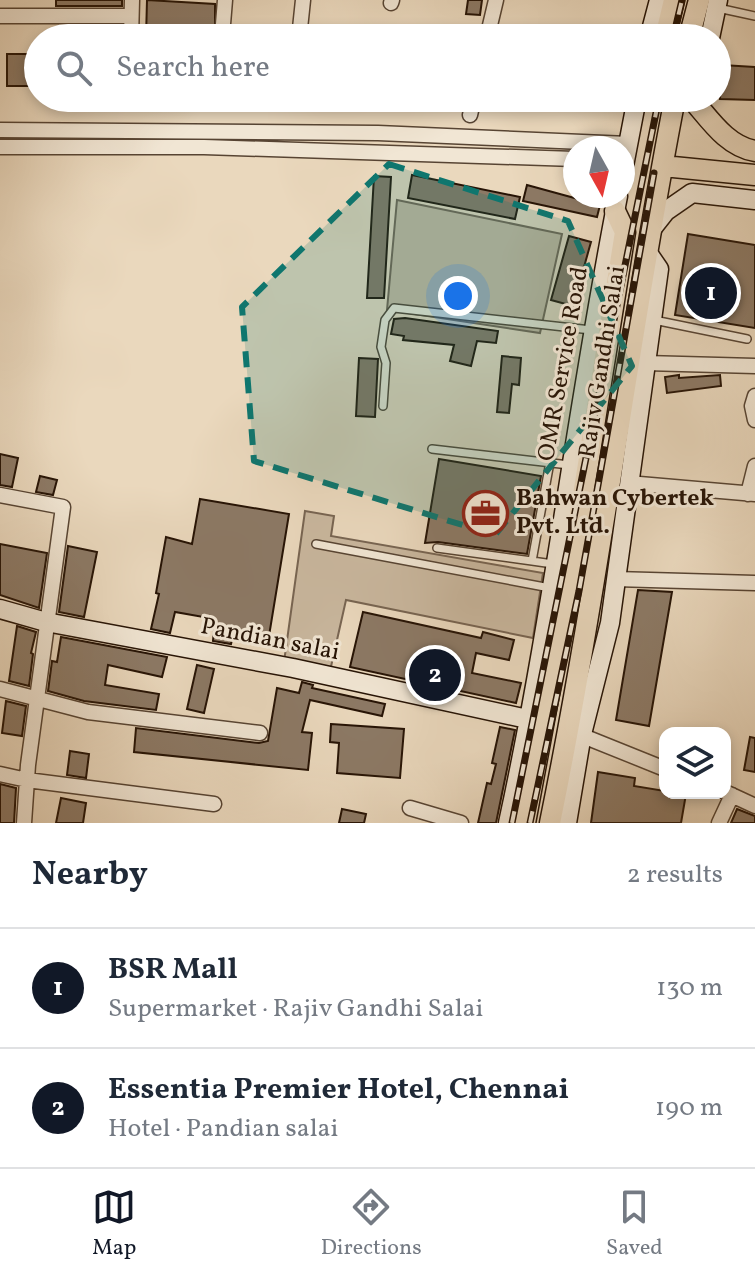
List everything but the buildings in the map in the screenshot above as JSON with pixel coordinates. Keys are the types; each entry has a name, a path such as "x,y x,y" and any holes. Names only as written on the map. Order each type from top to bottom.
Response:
{"main road":[{"path":"668,24 674,0"},
{"path":"698,24 711,2"},
{"name":"Rajiv Gandhi Salai","path":"550,823 576,732 576,687 663,166 684,112"},
{"path":"701,112 714,126 749,150"},
{"path":"663,166 755,175"},
{"name":"Rajiv Gandhi Salai","path":"525,823 537,721 552,680 580,467 625,232 617,208"},
{"path":"552,680 576,687"}],"street":[{"path":"131,24 132,0"},
{"path":"223,24 225,0"},
{"path":"300,24 303,0"},
{"path":"490,24 496,0"},
{"path":"653,24 659,0"},
{"path":"710,24 711,2"},
{"path":"0,16 131,16"},
{"path":"630,136 634,112"},
{"path":"0,130 378,133 563,152"},
{"path":"0,147 204,147 563,159"},
{"path":"651,230 666,211 692,193 755,200"},
{"name":"OMR Service Road","path":"508,823 537,721 550,588 580,467 593,330 615,208"},
{"path":"567,823 576,732 610,623 659,269 648,253"},
{"path":"645,363 755,366"},
{"path":"755,396 752,406 755,420"},
{"path":"628,483 752,494 755,466"},
{"path":"0,495 63,507 46,622 24,823"},
{"path":"615,579 755,583"},
{"name":"Pandian salai","path":"0,609 46,622 293,668 537,721"},
{"path":"0,689 88,712 260,733"},
{"path":"576,732 659,767"},
{"path":"0,774 214,804"},
{"path":"731,794 755,806"},
{"path":"719,823 727,799"},
{"path":"410,808 461,823"}],"lane":[{"path":"711,2 755,16"},
{"path":"383,406 386,363 381,347 385,320 394,308 593,330"},
{"path":"652,319 747,339"},
{"path":"432,449 580,467"},
{"path":"532,561 550,462"},
{"path":"316,544 550,588"},
{"path":"437,548 554,564"}],"highlighted area":[{"path":"389,164 568,221 632,366 495,535 254,461 242,307"}],"shaded area":[{"path":"397,200 562,234 540,333 387,310"},
{"path":"305,511 334,516 331,536 543,573 533,638 346,600 330,671 284,662"}],"railway":[{"path":"676,24 682,0"},
{"path":"512,823 656,112"},
{"path":"530,823 579,591 654,173"}],"place":[{"name":"BSR Mall","path":"711,293"},
{"name":"Bahwan Cybertek Pvt. Ltd.","path":"485,513"},
{"name":"Essentia Premier Hotel, Chennai","path":"435,675"}]}
